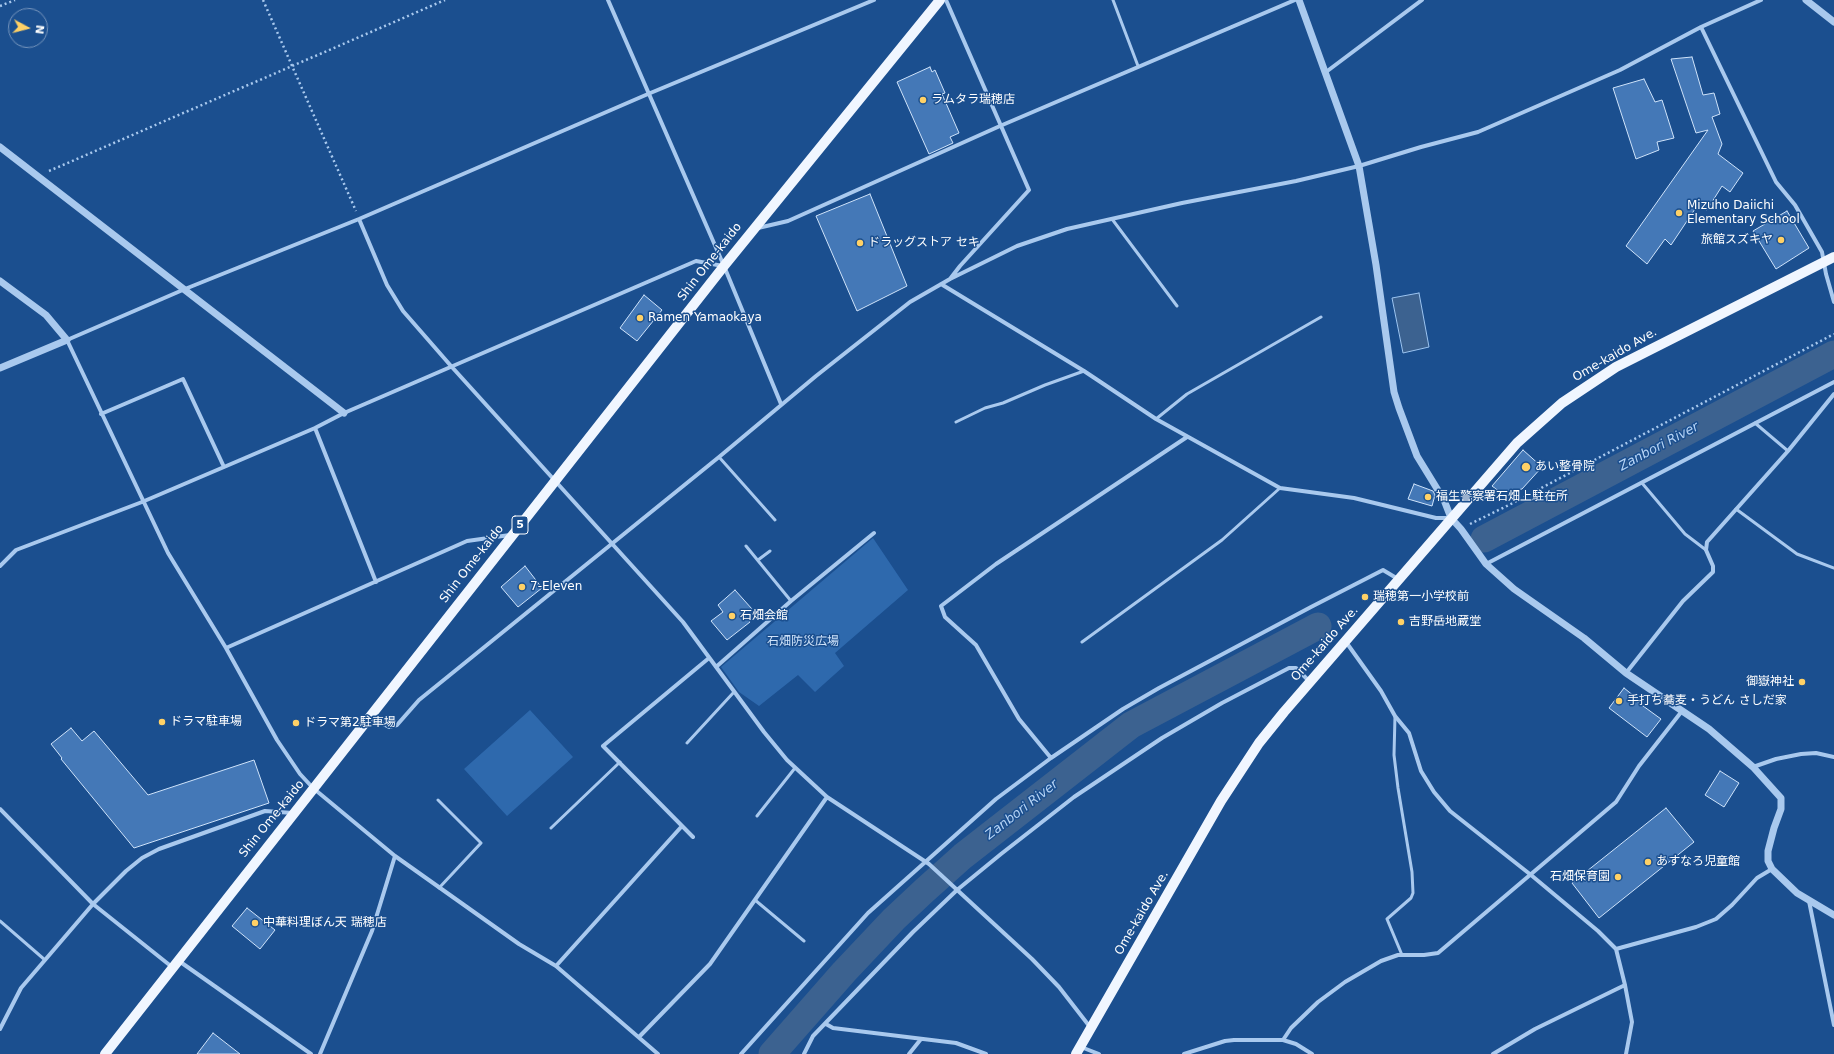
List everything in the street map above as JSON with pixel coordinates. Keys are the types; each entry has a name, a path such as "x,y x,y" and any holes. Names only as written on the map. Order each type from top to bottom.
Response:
{"main road":[{"name":"Shin Ome-kaido","path":"105,1054 752,230 940,0"},
{"name":"Ome-kaido Ave.","path":"1078,1050 1233,782 1260,743 1310,682 1521,439 1551,411 1585,386 1634,357 1834,257"}],"street":[{"path":"608,0 724,266 782,404"},
{"path":"0,368 185,289 359,219 648,94 874,0"},
{"path":"946,0 1029,190 950,279"},
{"path":"752,230 788,220 1138,66 1295,0"},
{"path":"1299,0 1359,166 1376,265 1394,392 1417,456 1444,500 1451,518 1461,528 1486,564 1514,589 1584,638 1626,673 1709,729 1753,767 1781,798 1781,808 1768,851 1768,861 1772,869 1788,886 1834,915"},
{"path":"1326,72 1422,0"},
{"path":"369,716 389,727 396,726 419,700 719,457 869,333 910,302 950,279 1034,239 1067,229 1182,203 1296,182 1359,166 1421,147 1478,132 1620,70 1701,27 1761,0"},
{"path":"1806,0 1834,22"},
{"path":"1701,27 1776,182 1795,205 1822,252 1834,302"},
{"path":"0,147 344,413"},
{"path":"359,219 387,285 403,311 682,622 764,732 795,768 827,797 927,863 1032,959 1058,987 1091,1029"},
{"path":"0,566 16,550 142,502 315,428 344,413 451,366 696,261 724,266"},
{"path":"0,281 46,316 67,340 142,502 168,553 226,648 277,740 300,774 313,788 394,856 519,944 556,966 658,1054"},
{"path":"941,284 1084,371 1156,419 1280,488 1354,498 1436,518 1451,518"},
{"path":"101,414 183,379 224,467"},
{"path":"1486,564 1834,382"},
{"path":"1626,673 1683,601 1713,572 1713,566 1706,550 1707,542 1788,451 1834,394"},
{"path":"315,428 376,582"},
{"path":"1051,758 1019,719 976,645 946,618 941,606 996,564 1187,437"},
{"path":"716,667 791,601 874,533"},
{"path":"226,648 467,541 513,534"},
{"path":"741,1054 868,913 927,863 996,799 1051,758 1123,709 1159,688 1324,600 1383,570 1398,580"},
{"path":"1345,642 1381,690 1395,716 1409,733 1421,770 1434,792 1450,811 1531,875 1598,931 1616,949 1632,1022 1626,1054"},
{"path":"693,837 604,746 709,658"},
{"path":"804,1054 814,1036 956,889 1074,797 1121,764 1186,724 1289,668 1296,668 1310,682"},
{"path":"1282,1040 1291,1028 1307,1013 1345,982 1381,961 1402,955 1424,955 1438,953 1616,802 1639,766 1682,710"},
{"path":"1753,767 1776,759 1801,754 1816,753 1834,757"},
{"path":"639,1037 710,964 827,797"},
{"path":"0,809 93,904 175,964 311,1054"},
{"path":"0,1029 21,988 93,904 126,871 142,858 159,849 265,812 293,813"},
{"path":"556,966 682,826"},
{"path":"320,1054 372,931 394,856"},
{"path":"1616,949 1696,927 1716,919 1732,905 1757,878 1772,869"},
{"path":"1809,900 1834,1025"},
{"path":"1493,1054 1535,1029 1625,985"},
{"path":"826,1024 833,1028 956,1043 986,1054"},
{"path":"909,1054 921,1039"},
{"path":"1184,1054 1225,1041 1282,1040 1296,1044 1312,1054"},
{"path":"1078,1050 1099,1054"}],"lane":[{"path":"1113,0 1138,66"},
{"path":"1112,219 1176,306"},
{"path":"1156,419 1187,394 1321,317"},
{"path":"956,422 985,408 1003,403 1044,385 1084,371"},
{"path":"1755,423 1788,451"},
{"path":"719,457 775,520"},
{"path":"1642,483 1685,534 1706,550"},
{"path":"1082,642 1222,540 1280,488"},
{"path":"1736,509 1797,554 1834,568"},
{"path":"746,546 791,601"},
{"path":"758,560 770,551"},
{"path":"687,743 734,692"},
{"path":"1395,716 1394,755 1412,872 1413,892 1411,898 1387,919 1402,955"},
{"path":"551,828 620,762"},
{"path":"757,816 795,768"},
{"path":"438,800 481,843 439,888"},
{"path":"755,900 804,941"},
{"path":"0,921 45,960"}],"path":[{"path":"0,6 15,0"},
{"path":"263,0 359,219"},
{"path":"38,175 445,0"},
{"path":"1461,528 1509,505 1834,334"}],"green space":[{"name":"石畑防災広場","path":"873,538 908,590 835,653 844,666 815,692 798,675 759,706 739,692 721,667"},
{"path":"530,710 573,757 507,816 464,769"}],"shaded area":[{"path":"1419,293 1429,347 1403,353 1392,298"}],"building":[{"path":"1692,57 1703,95 1714,93 1720,114 1712,117 1722,144 1718,154 1743,173 1730,192 1722,186 1707,210 1697,206 1671,245 1665,239 1647,264 1626,246 1708,130 1696,133 1671,59"},
{"path":"930,67 932,72 935,70 945,93 942,94 959,133 950,137 953,143 929,154 897,82"},
{"path":"1644,79 1655,102 1662,100 1674,138 1657,142 1659,150 1636,159 1613,88"},
{"path":"870,194 907,286 857,311 816,216"},
{"path":"1787,211 1809,248 1776,269 1753,231"},
{"path":"644,295 662,310 637,341 620,328"},
{"path":"1523,450 1542,467 1522,489 1508,492 1504,495 1492,486"},
{"path":"1414,484 1433,491 1435,495 1432,506 1408,499"},
{"path":"525,566 542,588 518,607 501,587"},
{"path":"735,590 752,609 744,615 750,622 727,640 711,621 723,612 718,605"},
{"path":"1624,688 1634,696 1632,698 1661,719 1647,737 1609,708"},
{"path":"71,728 82,741 94,731 148,795 254,760 269,803 134,848 61,759 62,758 51,744"},
{"path":"1720,771 1739,783 1724,807 1705,795"},
{"path":"1666,808 1694,842 1599,918 1572,883"},
{"path":"247,908 275,930 260,949 232,926"},
{"path":"213,1033 240,1054 197,1054"}],"waterway":[{"name":"Zanbori River","path":"1484,539 1834,354"},
{"name":"Zanbori River","path":"772,1054 844,972 894,919 963,856 1131,725 1318,626"}],"place":[{"name":"ラムタラ瑞穂店","path":"923,100"},
{"name":"Mizuho Daiichi Elementary School","path":"1679,213"},
{"name":"旅館スズキヤ","path":"1781,240"},
{"name":"ドラッグストア セキ","path":"860,243"},
{"name":"Ramen Yamaokaya","path":"640,318"},
{"name":"あい整骨院","path":"1526,467"},
{"name":"福生警察署石畑上駐在所","path":"1428,497"},
{"name":"7-Eleven","path":"522,587"},
{"name":"瑞穂第一小学校前","path":"1365,597"},
{"name":"石畑会館","path":"732,616"},
{"name":"吉野岳地蔵堂","path":"1401,622"},
{"name":"御嶽神社","path":"1802,682"},
{"name":"手打ち蕎麦・うどん さしだ家","path":"1619,701"},
{"name":"ドラマ駐車場","path":"162,722"},
{"name":"ドラマ第2駐車場","path":"296,723"},
{"name":"あすなろ児童館","path":"1648,862"},
{"name":"石畑保育園","path":"1618,877"},
{"name":"中華料理ぼん天 瑞穂店","path":"255,923"}]}
